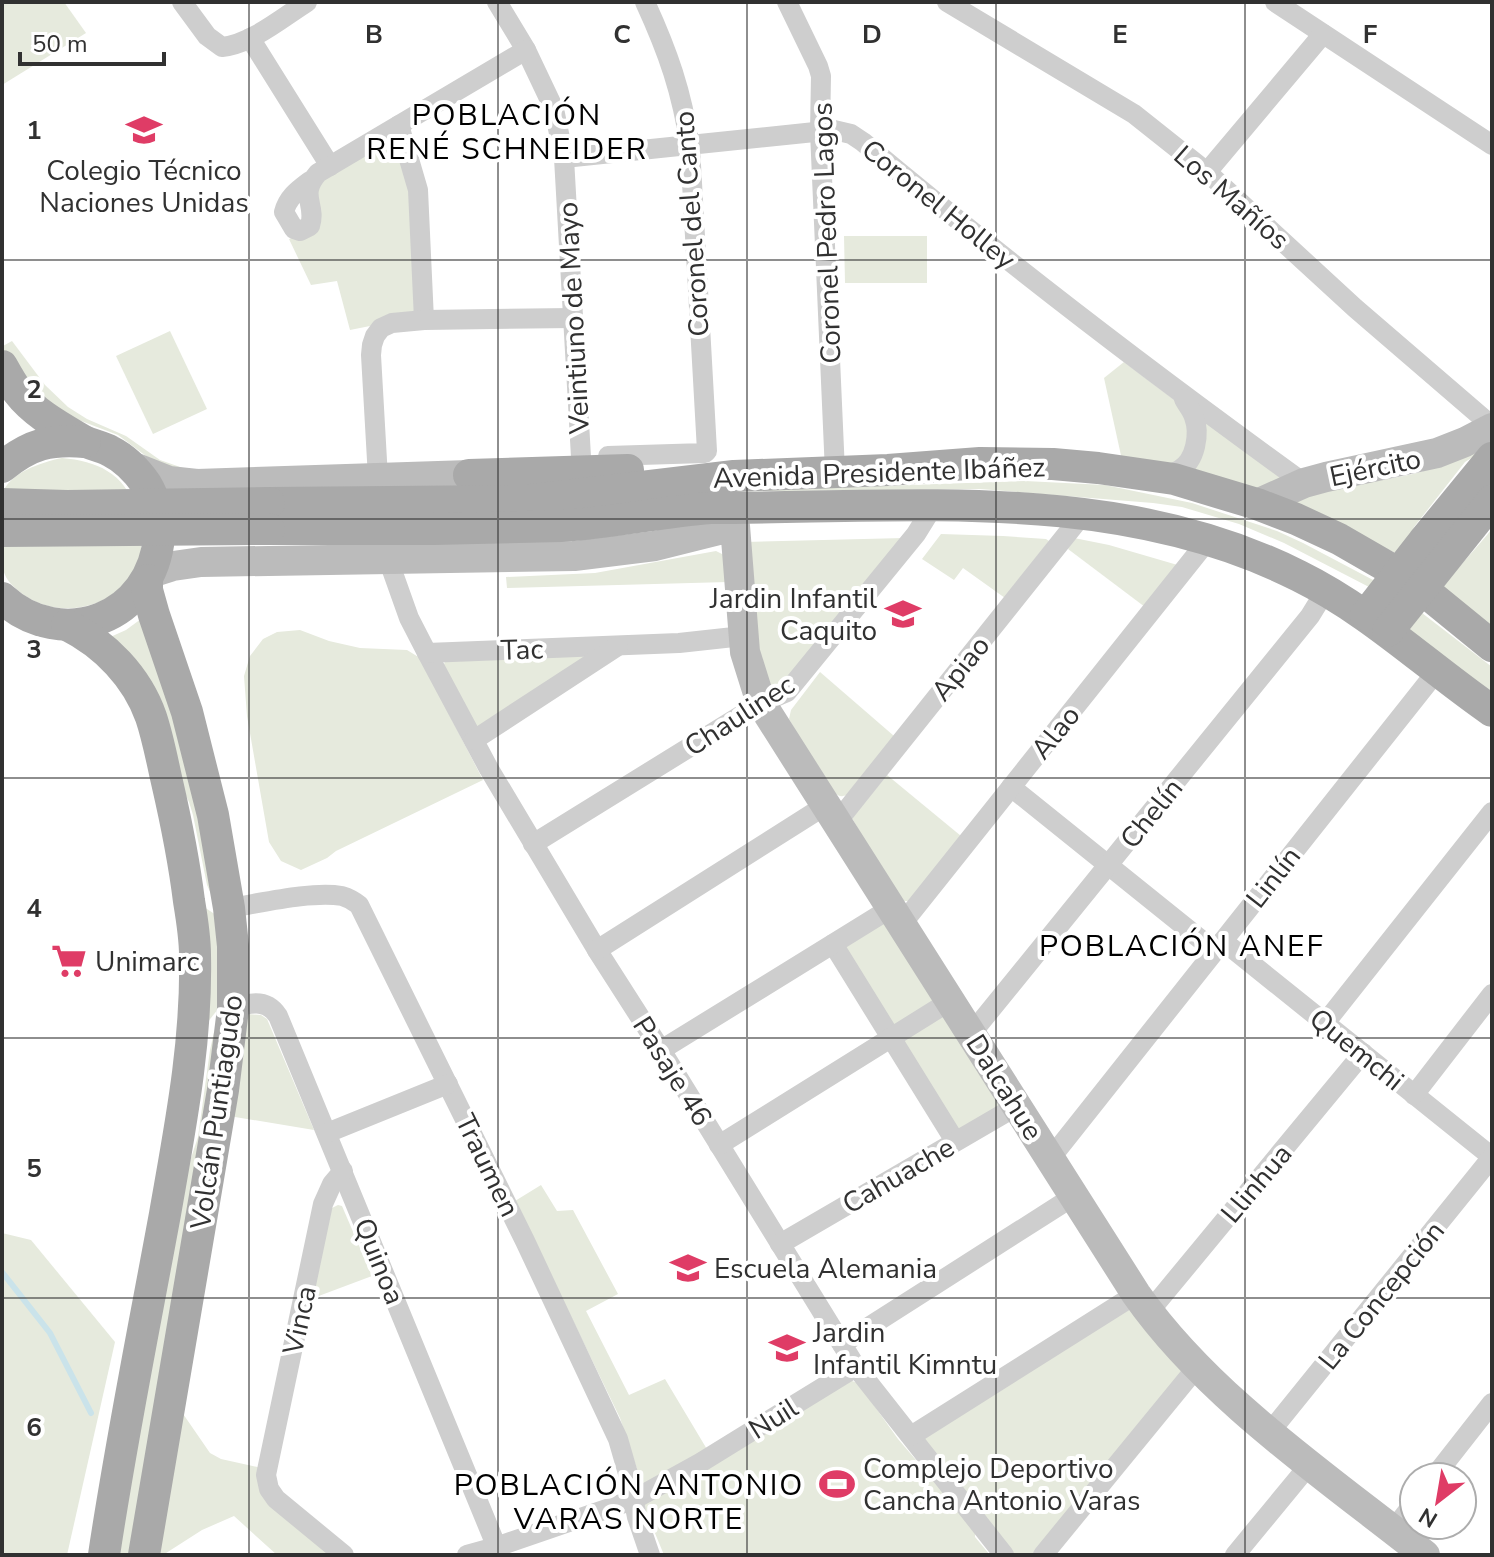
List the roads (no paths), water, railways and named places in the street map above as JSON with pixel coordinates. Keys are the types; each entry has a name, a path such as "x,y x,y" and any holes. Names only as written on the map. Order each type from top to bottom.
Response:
{"main road":[{"name":"Avenida Presidente Ibáñez","path":"2,366 19,393 33,407 85,442 110,451 131,466 146,484 156,505 160,528 158,551 149,576"},
{"path":"2,434 2,458"},
{"name":"Avenida Presidente Ibáñez","path":"2,467 18,454 40,444 62,440 85,442"},
{"path":"1377,623 1410,581 1492,458"},
{"name":"Avenida Presidente Ibáñez","path":"269,516 524,501 734,476 1002,463 1083,467 1174,479 1257,504 1339,539 1410,581 1492,646"},
{"path":"469,475 656,469 734,476"},
{"path":"1410,581 1492,501"},
{"path":"2,504 269,516"},
{"name":"Avenida Presidente Ibáñez","path":"269,516 433,529 582,525 710,508 934,505 1007,507 1141,523 1208,540 1272,563 1326,590 1377,623 1492,711"},
{"path":"735,526 783,508"},
{"path":"2,531 269,516"},
{"path":"2,598 28,617 47,623 83,624 113,613 127,604 149,576"},
{"name":"Volcán Puntiagudo","path":"144,1555 223,1090 233,1009 233,946 213,815 187,712 147,590 149,576"},
{"name":"Volcán Puntiagudo","path":"67,625 88,636 125,671 140,692 151,718 187,883 195,953 195,1003 184,1109 104,1555"},
{"path":"187,883 206,900 229,908"},
{"path":"190,1061 218,1020 233,1009"}],"street":[{"path":"182,2 207,36 222,47 235,46 307,2"},
{"name":"Veintiuno de Mayo","path":"497,2 526,50 554,109 564,158 581,457"},
{"name":"Coronel del Canto","path":"645,2 675,73 685,108 690,147 706,453"},
{"name":"Los Mañíos","path":"947,2 1134,114 1207,172 1355,308 1492,427"},
{"path":"1275,2 1492,145"},
{"name":"Coronel Pedro Lagos","path":"788,3 821,76 820,132 835,472"},
{"path":"1207,172 1323,34"},
{"path":"250,38 330,166"},
{"path":"310,181 318,173 526,50"},
{"path":"399,125 418,190 424,320"},
{"name":"Coronel Holley","path":"564,158 843,131 863,142 1179,393 1304,483"},
{"path":"378,478 372,345 375,336 386,324 424,320 573,318"},
{"name":"Coronel Holley","path":"1157,476 1187,465 1193,452 1196,434 1194,417 1179,393"},
{"name":"Ejército","path":"1257,504 1304,483 1437,453 1492,427"},
{"name":"Avenida Presidente Ibáñez","path":"131,466 169,481 197,484 469,475 581,457 706,453"},
{"name":"Chaulinec","path":"533,844 761,703 787,692 916,534 934,505"},
{"name":"Apiao","path":"597,950 831,814 1083,514"},
{"name":"Avenida Presidente Ibáñez","path":"149,576 173,566 201,562 574,556 655,546 735,526"},
{"name":"Dalcahue","path":"735,526 743,636 749,670 761,703 1142,1303 1167,1336 1197,1367 1270,1432 1422,1554"},
{"name":"Alao","path":"661,1050 833,944 896,916 1011,787 1208,540"},
{"name":"Pasaje 46","path":"388,559 409,618 427,653 533,844 597,950 856,1367 1004,1555"},
{"name":"Chelín","path":"971,1034 1310,616 1326,590"},
{"name":"Tac","path":"427,653 618,646 743,636"},
{"name":"Tac","path":"474,740 618,646"},
{"name":"Avenida Presidente Ibáñez","path":"1437,671 1492,727"},
{"name":"Linlín","path":"1050,1159 1437,671"},
{"name":"Quemchi","path":"1011,787 1108,866 1325,1023 1492,1157"},
{"path":"1325,1023 1492,812"},
{"name":"Traumen","path":"229,908 315,896 341,896 359,905 615,1430 624,1455 642,1537 650,1555"},
{"path":"833,944 955,1141"},
{"path":"1414,1095 1492,994"},
{"path":"719,1145 950,1001"},
{"name":"Quinoa","path":"233,1009 254,1003 275,1011 498,1551"},
{"name":"Llinhua","path":"911,1436 1142,1303 1363,1053"},
{"path":"327,1133 448,1084"},
{"name":"Cahuache","path":"780,1244 1017,1106"},
{"name":"La Concepción","path":"1270,1432 1492,1157"},
{"name":"Vinca","path":"343,1171 332,1184 323,1204 266,1475 269,1489 276,1499 344,1555"},
{"path":"842,1344 1074,1196"},
{"name":"Nuil","path":"467,1555 498,1551 633,1500 700,1463 856,1367"},
{"path":"1043,1555 1197,1367"},
{"path":"1447,1461 1492,1403"},
{"path":"1235,1555 1310,1464"},
{"path":"1393,1530 1398,1524"}],"waterway":[{"path":"2,1272 50,1333 91,1413"}],"place":[{"name":"Colegio Técnico Naciones Unidas","path":"144,130"},
{"name":"Jardin Infantil Caquito","path":"903,614"},
{"name":"Unimarc","path":"69,961"},
{"name":"Escuela Alemania","path":"688,1268"},
{"name":"Jardin Infantil Kimntu","path":"787,1348"},
{"name":"Complejo Deportivo Cancha Antonio Varas","path":"837,1484"}],"district":[{"name":"POBLACIÓN RENÉ SCHNEIDER","path":"507,132"},
{"name":"POBLACIÓN ANEF","path":"1182,946"},
{"name":"POBLACIÓN ANTONIO VARAS NORTE","path":"629,1502"}]}
